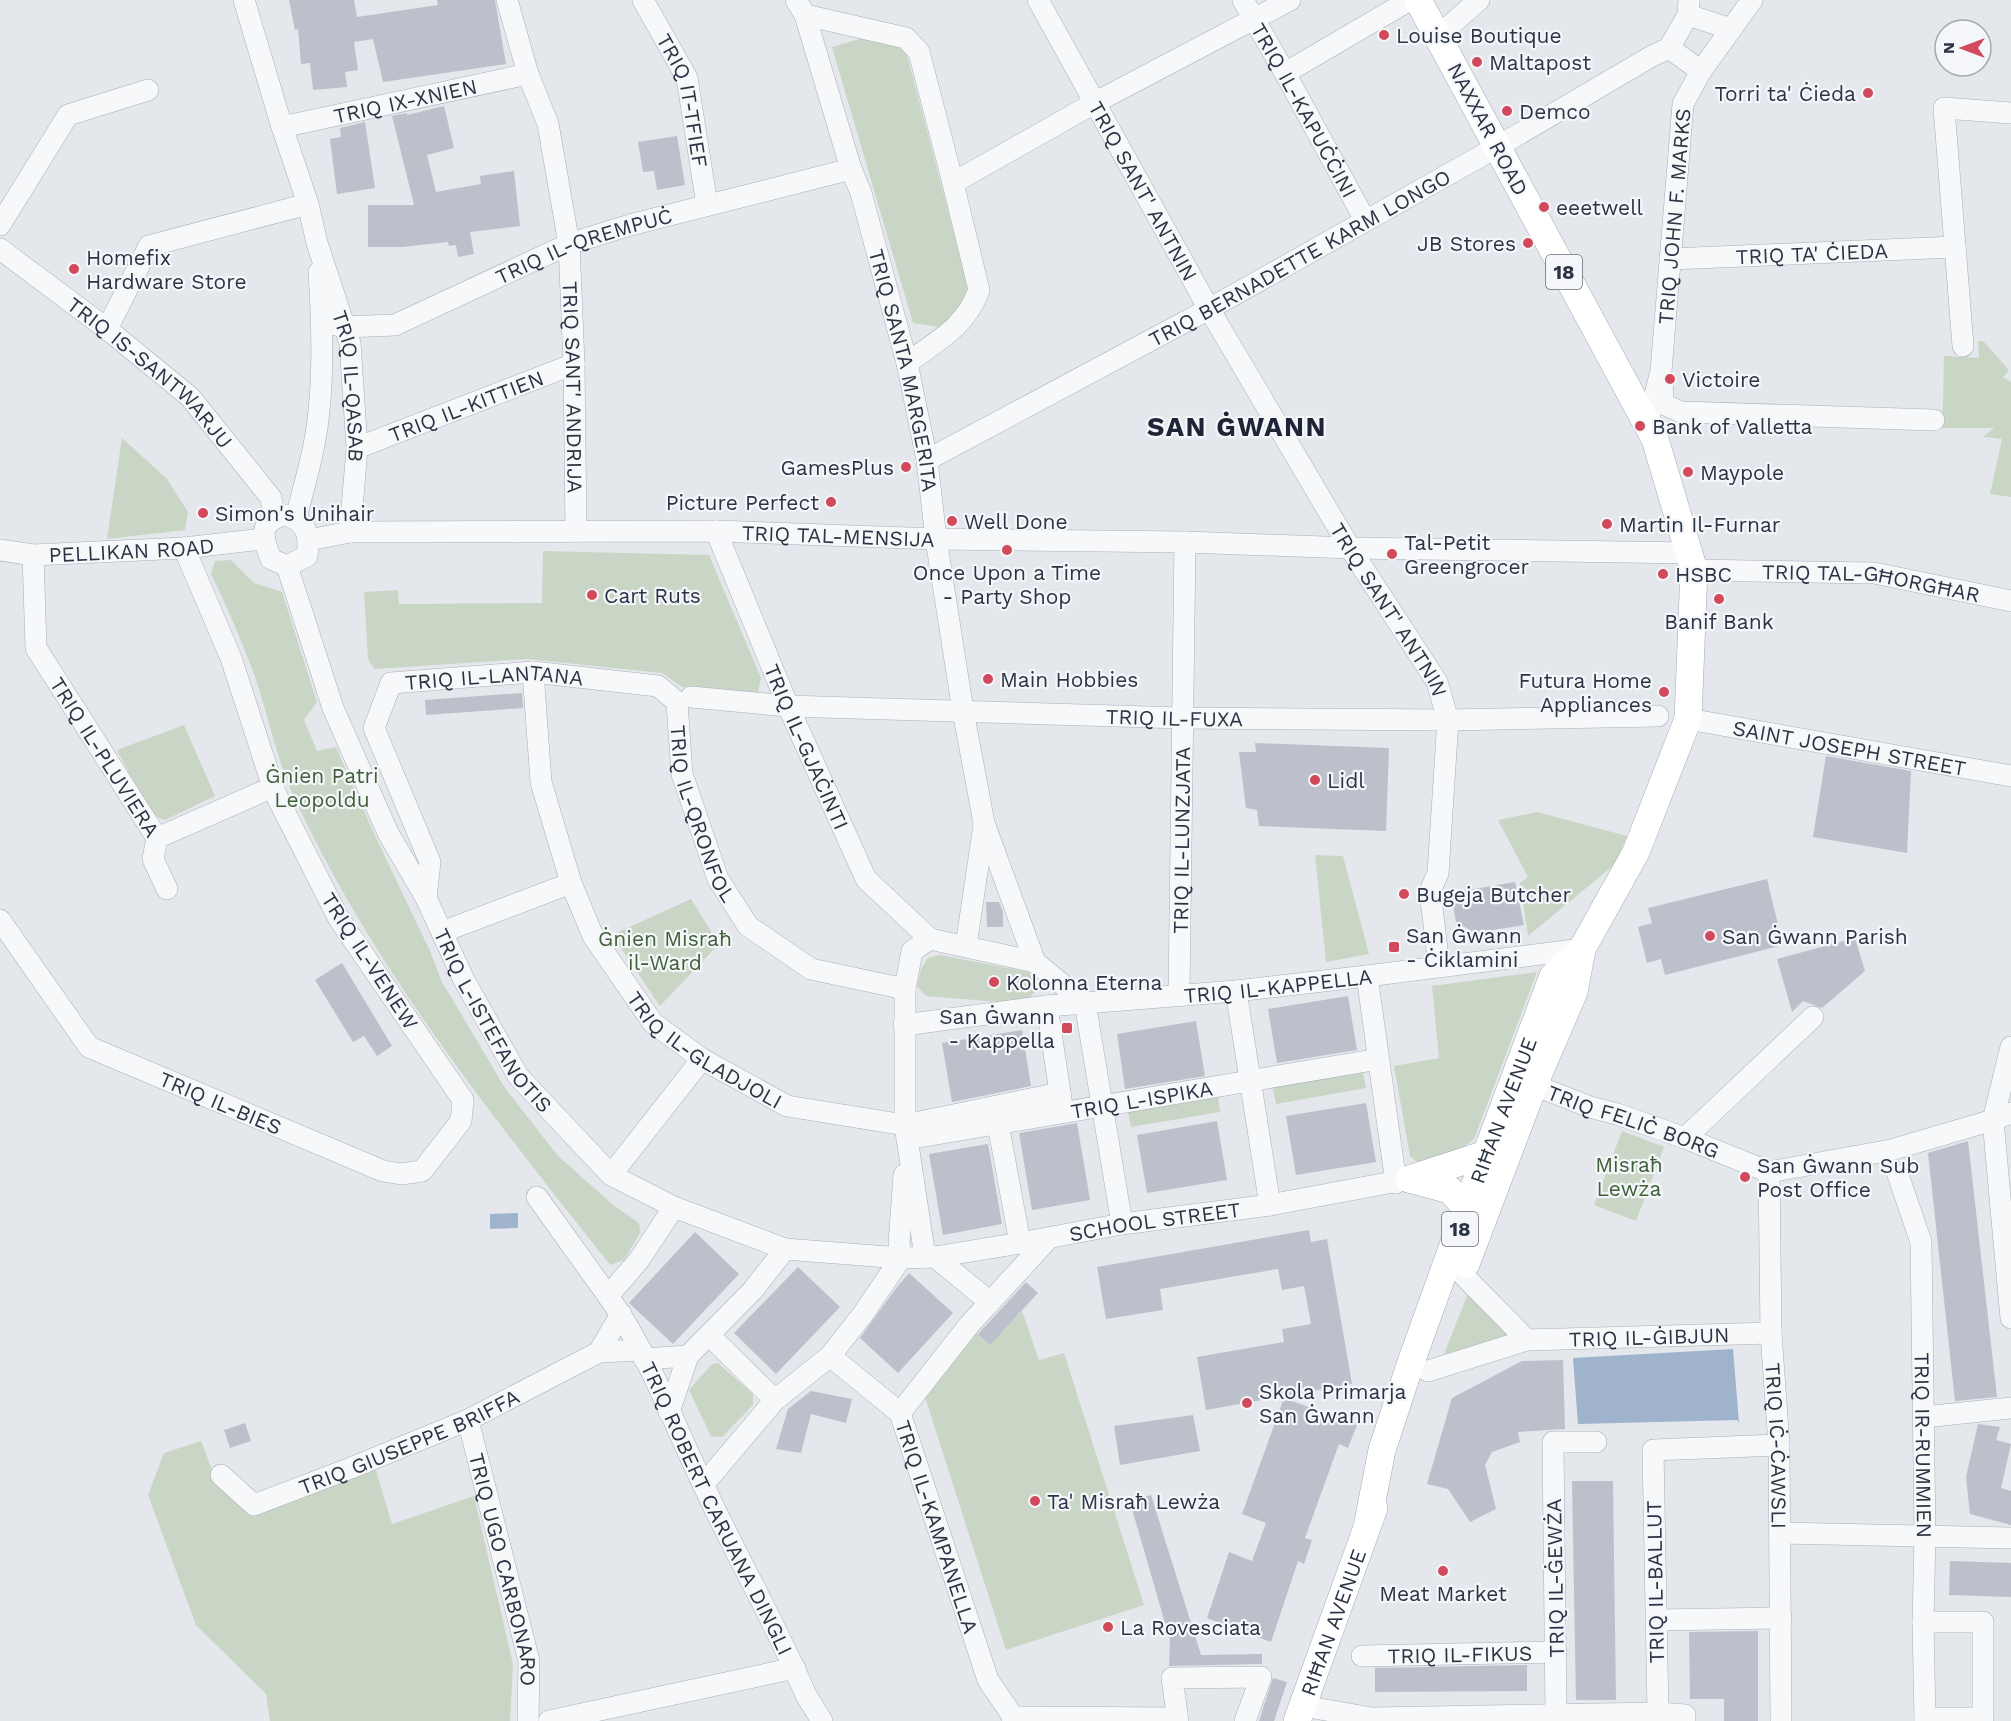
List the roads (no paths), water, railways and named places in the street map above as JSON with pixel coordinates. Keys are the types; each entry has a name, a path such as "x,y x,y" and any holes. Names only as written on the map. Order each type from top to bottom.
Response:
{"main road":[{"name":"NAXXAR ROAD","path":"1418,0 1651,432 1692,561"},
{"name":"RIĦAN AVENUE","path":"1368,1522 1382,1450 1486,1154 1553,976 1582,949 1636,852 1688,719 1692,561"},
{"name":"RIĦAN AVENUE","path":"1300,1713 1368,1522 1399,1455 1534,1085 1574,992 1582,949"},
{"path":"1403,1181 1486,1154"},
{"path":"1403,1181 1450,1190 1467,1209"}],"street":[{"name":"TRIQ IL-QASAB","path":"244,0 308,204 317,243 350,343 357,448 350,532"},
{"name":"TRIQ SANT' ANDRIJA","path":"507,0 528,74 548,124 568,244 574,364 576,530"},
{"name":"TRIQ IT-TFIEF","path":"643,0 687,78 707,205"},
{"name":"TRIQ SANT' ANTNIN","path":"1038,0 1209,309 1350,548 1437,682 1448,720 1438,873 1430,891 1439,966"},
{"name":"TRIQ IL-KAPUĊĊINI","path":"1243,0 1285,72 1365,220"},
{"path":"953,183 1096,102 1290,0"},
{"path":"1285,72 1410,0"},
{"path":"1438,36 1479,0"},
{"name":"TRIQ JOHN F. MARKS","path":"1651,432 1661,371 1683,104 1701,71 1752,0"},
{"path":"801,8 906,38 919,52 979,290 972,307 959,325 907,363"},
{"name":"TRIQ SANTA MARGERITA","path":"801,8 851,169 861,194 907,363 927,460 936,539 963,711 984,823 1035,962"},
{"path":"1701,71 1669,48 1688,8 1731,29"},
{"name":"TRIQ BERNADETTE KARM LONGO","path":"927,460 1209,309 1669,48"},
{"name":"TRIQ IX-XNIEN","path":"282,127 528,74"},
{"path":"0,225 69,116 148,90"},
{"path":"1963,346 1944,108 2011,113"},
{"name":"TRIQ IL-QREMPUĊ","path":"322,322 345,327 395,325 568,244 630,225 851,169"},
{"path":"107,329 149,246 308,204"},
{"name":"TRIQ IL-QASAB","path":"296,518 311,460 320,410 322,322 317,243"},
{"name":"TRIQ TA' ĊIEDA","path":"1670,259 1955,247"},
{"name":"TRIQ IS-SANTWARJU","path":"0,249 107,329 190,397 271,498 274,517"},
{"name":"TRIQ IL-KITTIEN","path":"357,448 574,364"},
{"path":"1628,390 1646,385 1661,371"},
{"name":"TRIQ JOHN F. MARKS","path":"1661,371 1663,404 1681,412"},
{"path":"1651,432 1681,412 1934,420"},
{"path":"285,514 296,518 303,526 309,540 307,556 287,566 271,559 263,540 266,524 274,517 285,514"},
{"name":"TRIQ TAL-MENSIJA","path":"309,540 350,532 716,531 936,539 1185,542 1692,561"},
{"name":"TRIQ IL-GJAĊINTI","path":"716,531 788,706 866,879 930,939"},
{"name":"PELLIKAN ROAD","path":"0,550 33,555 184,548 263,540"},
{"name":"TRIQ IL-LUNZJATA","path":"1179,994 1185,542"},
{"name":"TRIQ IL-VENEW","path":"184,548 231,658 273,787 339,920 463,1100"},
{"name":"TRIQ IL-PLUVIERA","path":"33,555 36,648 157,838 273,787"},
{"name":"TRIQ TAL-GĦORGĦAR","path":"1692,561 1874,573 2011,601"},
{"name":"TRIQ L-ISTEFANOTIS","path":"287,566 333,708 388,833 426,898 464,980 518,1076 611,1175 674,1208 785,1249 901,1258"},
{"name":"TRIQ IL-LANTANA","path":"426,898 430,862 374,728 391,683 533,672 658,686 684,699"},
{"name":"TRIQ IL-GLADJOLI","path":"533,672 541,782 571,883 593,936 653,1023 702,1059 787,1106 906,1132"},
{"name":"TRIQ IL-FUXA","path":"684,699 788,706 1182,718 1448,720 1658,716"},
{"name":"TRIQ IL-QRONFOL","path":"684,699 682,774 718,879 748,926 811,969 905,989"},
{"name":"SAINT JOSEPH STREET","path":"1688,719 2011,776"},
{"name":"TRIQ SANTA MARGERITA","path":"966,946 984,823"},
{"path":"157,838 153,859 167,889"},
{"path":"442,932 571,883"},
{"name":"TRIQ IL-BIES","path":"0,920 89,1047 383,1171 401,1174 422,1171 461,1121 463,1100"},
{"path":"703,1485 774,1400 830,1356 901,1258 899,1243 906,1132 905,989 912,951 930,939 1035,962 1085,1003 1122,1224"},
{"name":"TRIQ IL-KAPPELLA","path":"904,1025 1047,1006 1236,991 1582,949"},
{"path":"1367,976 1379,1059 1403,1181"},
{"path":"1236,991 1270,1205"},
{"path":"1047,1006 1062,1102"},
{"path":"1685,1138 1813,1017"},
{"path":"2011,1047 2002,1117 2011,1318"},
{"path":"611,1175 702,1059"},
{"name":"TRIQ L-ISPIKA","path":"906,1132 1062,1102 1102,1106 1379,1059"},
{"name":"TRIQ FELIĊ BORG","path":"1534,1085 1590,1107 1685,1138 1769,1172"},
{"name":"TRIQ L-ISPIKA","path":"906,1132 998,1124 1062,1102"},
{"path":"1769,1172 1891,1150 2002,1117"},
{"path":"998,1124 1020,1243"},
{"path":"906,1132 930,1257 990,1302"},
{"name":"TRIQ IĊ-ĊAWSLI","path":"1769,1172 1771,1333 1779,1445 1781,1533 1781,1721"},
{"name":"TRIQ IR-RUMMIEN","path":"1898,1174 1921,1242 1925,1537 1924,1719"},
{"name":"SCHOOL STREET","path":"901,1258 930,1257 1122,1224 1270,1205 1403,1181"},
{"name":"TRIQ ROBERT CARUANA DINGLI","path":"537,1197 621,1314 643,1355 703,1485 795,1668 806,1695 822,1721"},
{"path":"608,1296 639,1260 674,1208"},
{"path":"900,1413 969,1325 1049,1238"},
{"path":"669,1412 688,1356 753,1290 785,1249"},
{"path":"1463,1275 1527,1340"},
{"path":"599,1352 621,1314"},
{"name":"TRIQ IL-ĠIBJUN","path":"1428,1371 1527,1340 1771,1333"},
{"path":"710,1336 774,1400"},
{"name":"TRIQ GIUSEPPE BRIFFA","path":"221,1475 254,1505 468,1420 599,1352 688,1356"},
{"name":"TRIQ IL-KAMPANELLA","path":"830,1356 900,1413 988,1680 1014,1719"},
{"path":"1924,1417 2011,1408"},
{"name":"TRIQ UGO CARBONARO","path":"468,1420 529,1661 528,1721"},
{"name":"TRIQ IL-ĠEWŻA","path":"1557,1714 1553,1442 1596,1442"},
{"name":"TRIQ IL-BALLUT","path":"1658,1713 1653,1450 1779,1445"},
{"path":"1781,1533 2011,1538"},
{"path":"1656,1620 1781,1618"},
{"path":"1923,1622 1983,1622 1983,1718 1924,1719"},
{"name":"TRIQ IL-FIKUS","path":"1362,1656 1556,1652"},
{"path":"549,1721 795,1668"},
{"path":"1014,1719 1178,1719 1172,1678 1260,1677 1245,1721"},
{"path":"805,1721 806,1695"},
{"path":"1300,1713 1372,1718 1658,1713 1685,1718"}],"water":[{"path":"518,1213 518,1228 490,1229 490,1214"},
{"path":"1733,1349 1739,1423 1737,1420 1578,1424 1573,1358"}],"place":[{"name":"Louise Boutique","path":"1384,35"},
{"name":"Maltapost","path":"1477,62"},
{"name":"Torri ta' Ċieda","path":"1868,93"},
{"name":"Demco","path":"1507,111"},
{"name":"eeetwell","path":"1544,207"},
{"name":"JB Stores","path":"1528,243"},
{"name":"Homefix Hardware Store","path":"74,269"},
{"name":"Victoire","path":"1670,379"},
{"name":"Bank of Valletta","path":"1640,426"},
{"name":"GamesPlus","path":"906,467"},
{"name":"Maypole","path":"1688,472"},
{"name":"Picture Perfect","path":"831,502"},
{"name":"Simon's Unihair","path":"203,513"},
{"name":"Well Done","path":"952,521"},
{"name":"Martin Il-Furnar","path":"1607,524"},
{"name":"Once Upon a Time - Party Shop","path":"1007,550"},
{"name":"Tal-Petit Greengrocer","path":"1392,554"},
{"name":"HSBC","path":"1663,574"},
{"name":"Cart Ruts","path":"592,595"},
{"name":"Banif Bank","path":"1719,599"},
{"name":"Main Hobbies","path":"988,679"},
{"name":"Futura Home Appliances","path":"1664,692"},
{"name":"Lidl","path":"1315,780"},
{"name":"Bugeja Butcher","path":"1404,894"},
{"name":"San Ġwann Parish","path":"1710,936"},
{"name":"San Ġwann - Ċiklamini","path":"1394,947"},
{"name":"Kolonna Eterna","path":"994,982"},
{"name":"San Ġwann - Kappella","path":"1067,1028"},
{"name":"San Ġwann Sub Post Office","path":"1745,1177"},
{"name":"Skola Primarja San Ġwann","path":"1247,1403"},
{"name":"Ta' Misraħ Lewża","path":"1035,1501"},
{"name":"Meat Market","path":"1443,1571"},
{"name":"La Rovesciata","path":"1108,1627"}],"district":[{"name":"SAN ĠWANN","path":"1237,427"}],"park label":[{"name":"Ġnien Patri Leopoldu","path":"322,787"},
{"name":"Ġnien Misraħ il-Ward","path":"665,950"},
{"name":"Misraħ Lewża","path":"1629,1176"}]}
